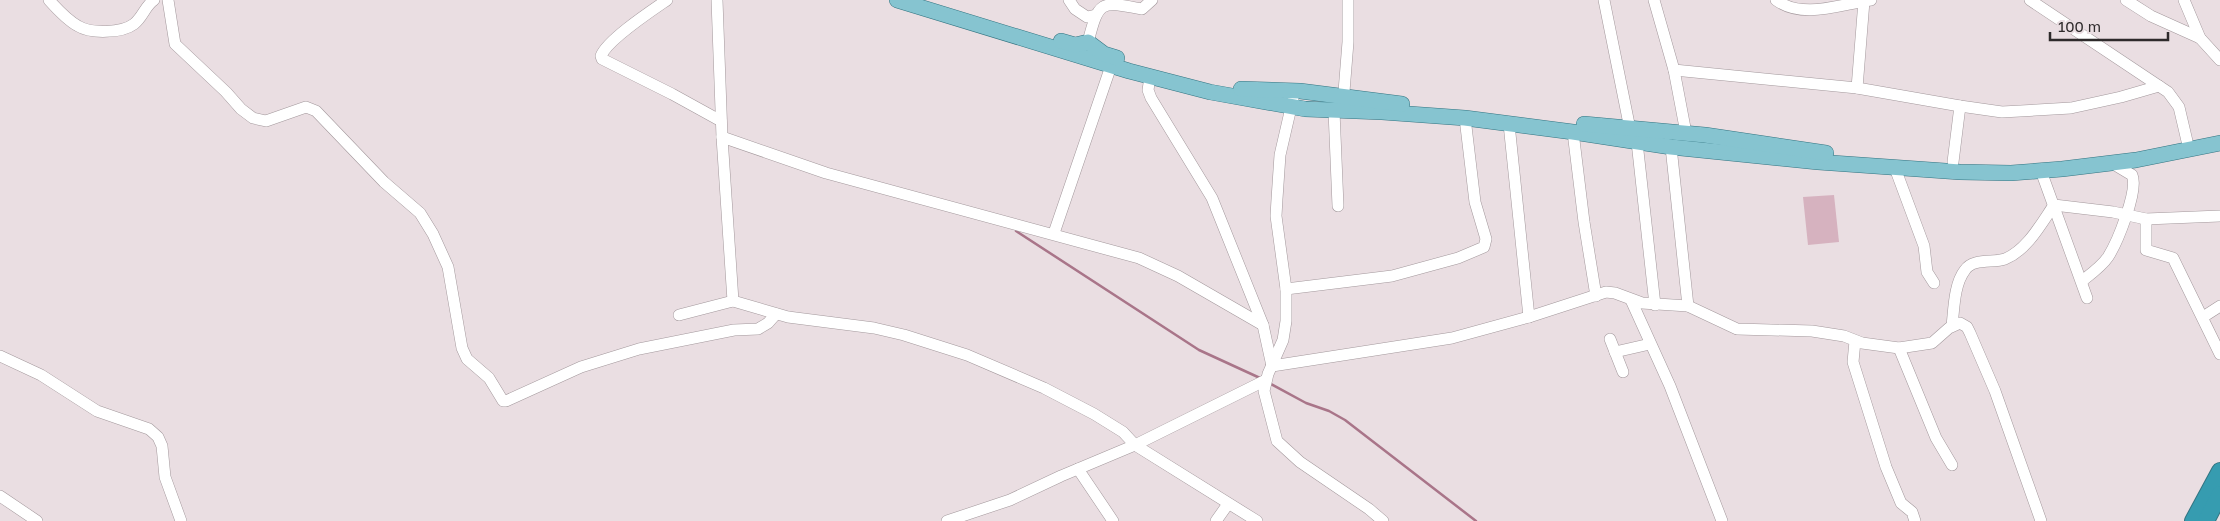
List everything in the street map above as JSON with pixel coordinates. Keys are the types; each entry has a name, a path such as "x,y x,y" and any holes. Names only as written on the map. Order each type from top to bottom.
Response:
{"highway":[{"path":"2204,520 2220,471"},
{"path":"2204,520 2220,494"}],"main road":[{"path":"897,0 1111,66 1226,95 1290,106 1335,111 1382,112 1464,118 1637,142 1668,142 1686,133 1826,153 1953,162 2011,163 2065,159 2187,141 2220,133"},
{"path":"932,0 1075,46 1088,42 1104,54 1208,84 1243,90 1300,91 1630,128 1668,142 1704,151 1895,168 1968,172 2041,170 2112,163 2164,155 2220,143"},
{"path":"1704,151 1705,135"}],"street":[{"path":"48,0 80,28 109,31 133,25 145,8 154,0"},
{"path":"168,0 175,44 226,92 241,109 253,118 266,121 306,107 316,111 384,182 420,213 433,234 448,267 464,354 476,369 490,378 503,401 581,367 639,350 734,330 758,329 768,323 776,314"},
{"path":"667,0 620,35 604,50 602,59 721,121"},
{"path":"717,0 721,121 733,301"},
{"path":"1069,0 1075,8 1087,17 1096,15"},
{"path":"1088,42 1096,15 1107,3 1142,9 1152,0"},
{"path":"1338,206 1335,111 1343,104 1344,96 1348,0"},
{"path":"1604,0 1630,128"},
{"path":"1654,0 1674,70 1686,133"},
{"path":"1776,0 1787,6 1802,10 1867,0 1857,88"},
{"path":"2030,0 2168,92 2180,107 2187,141"},
{"path":"2126,0 2151,16 2200,38"},
{"path":"2184,0 2200,38 2220,60"},
{"path":"1054,233 1111,66"},
{"path":"1674,70 1857,88 2002,112 2071,108 2159,86"},
{"path":"1150,77 1148,90 1151,98 1212,198 1263,325 1272,366"},
{"path":"1300,91 1294,97 1290,106 1280,154 1277,199 1276,216 1286,289 1285,329 1266,380 1264,391 1277,441 1300,462 1369,509 1383,521"},
{"path":"1953,162 1960,106"},
{"path":"1286,289 1392,276 1458,258 1484,247 1486,239 1475,202 1464,118"},
{"path":"1509,124 1529,317"},
{"path":"1573,132 1584,222 1596,296"},
{"path":"722,138 826,173 1124,253 1158,265 1263,325"},
{"path":"1637,142 1655,305"},
{"path":"1668,142 1688,306"},
{"path":"2082,281 2107,259 2115,244 2133,189 2134,178 2128,171 2112,163"},
{"path":"1895,168 1924,246 1927,272 1934,284"},
{"path":"2041,170 2087,298"},
{"path":"2054,206 2126,214 2146,220 2220,216"},
{"path":"1952,326 1958,290 1965,270 1975,263 2004,259 2013,254 2031,238 2054,206"},
{"path":"2146,220 2146,250 2173,258 2220,354"},
{"path":"1272,366 1452,338 1609,293 1655,305 1688,306 1737,329 1812,331 1844,336 1855,341 1899,348 1932,343 1952,326 1963,324 1976,345 1995,391 2041,521"},
{"path":"1632,300 1670,386 1722,521"},
{"path":"680,315 733,301 776,314 887,330 967,356 1008,372 1094,414 1123,432 1136,445 1256,521"},
{"path":"2203,317 2220,306"},
{"path":"1610,339 1623,372"},
{"path":"1855,341 1853,362 1886,467 1901,503 1912,512 1915,521"},
{"path":"1615,352 1650,344"},
{"path":"1899,348 1936,438 1952,466"},
{"path":"0,356 41,375 97,411 149,429 158,437 162,446 165,477 181,521"},
{"path":"947,521 1010,500 1078,468 1136,445 1266,380"},
{"path":"1078,468 1113,521"},
{"path":"0,496 37,521"},
{"path":"1216,521 1228,504"}],"shaded area":[{"path":"1834,195 1839,242 1808,245 1803,197"}],"waterway":[{"path":"1016,231 1199,350 1260,378"},
{"path":"1269,383 1306,403 1329,411 1345,420 1476,521"}]}
